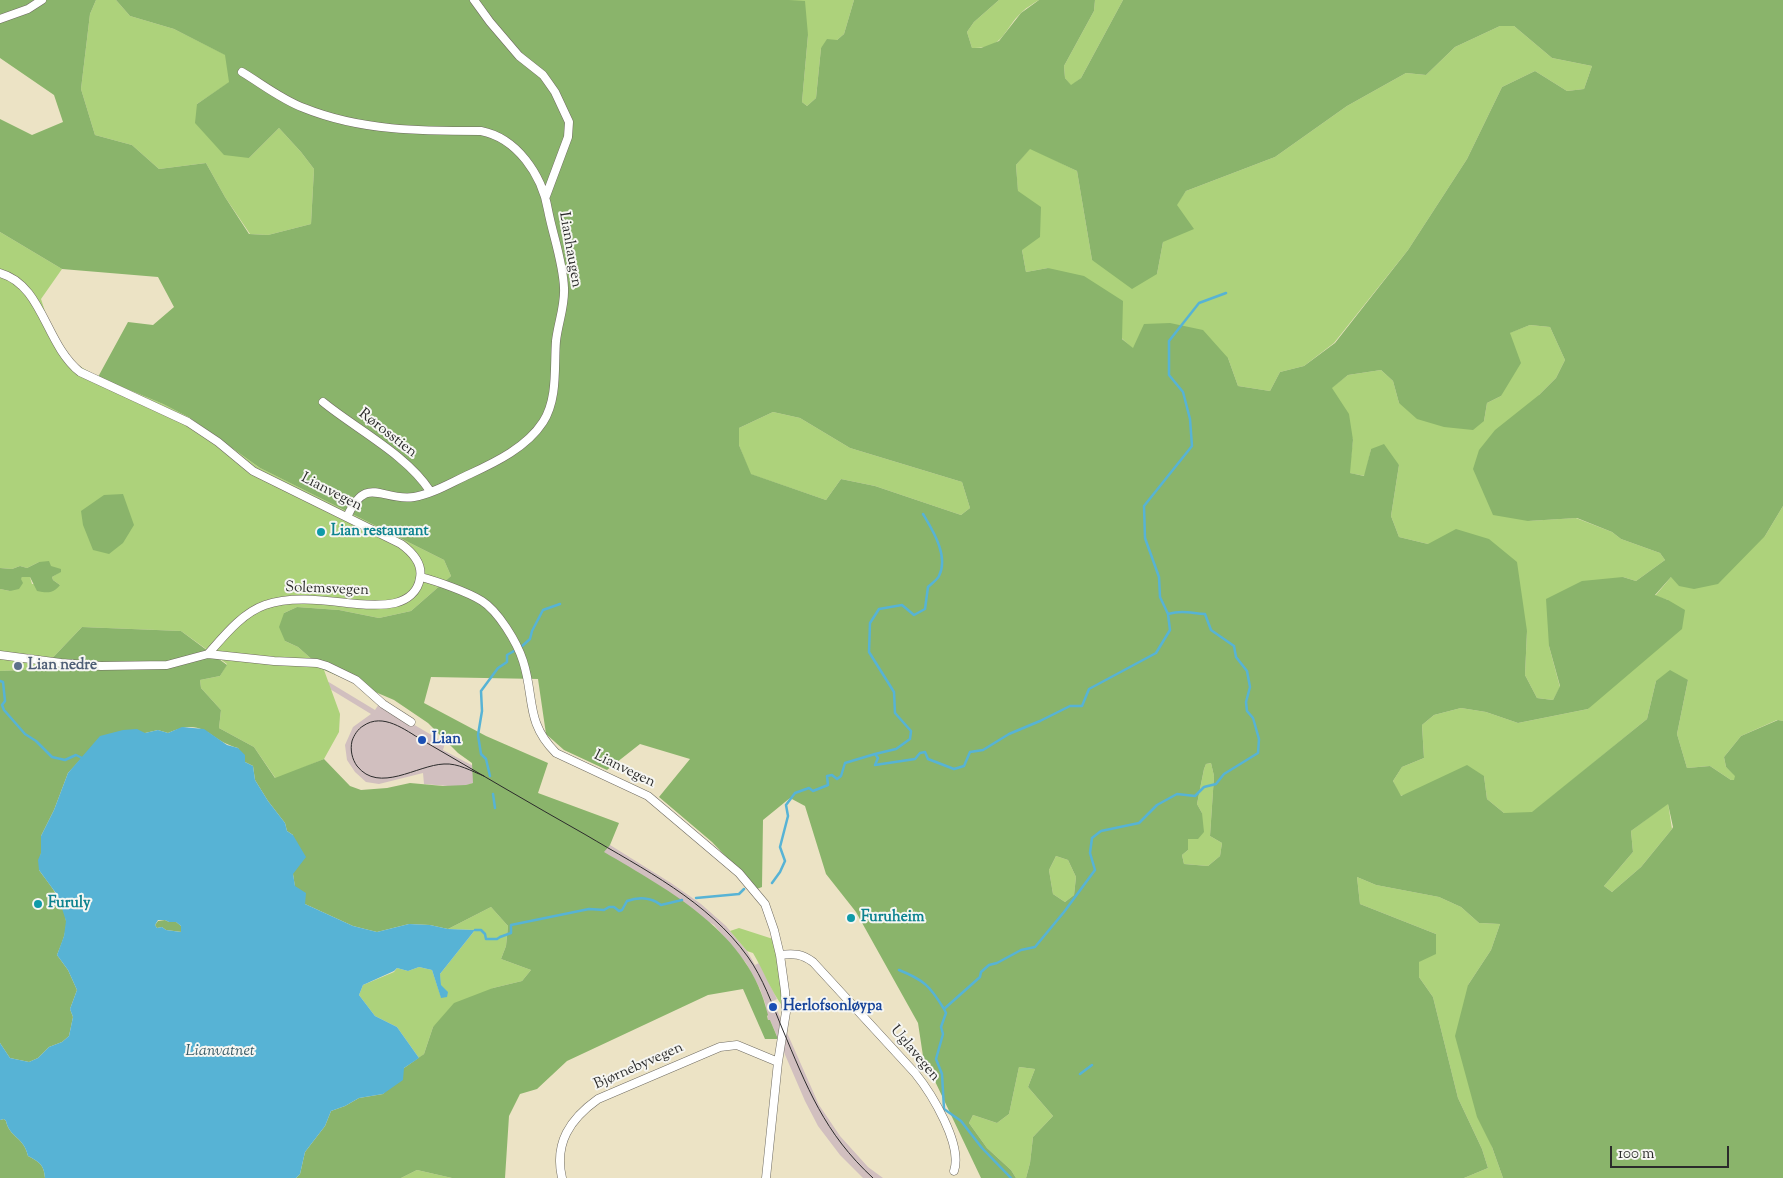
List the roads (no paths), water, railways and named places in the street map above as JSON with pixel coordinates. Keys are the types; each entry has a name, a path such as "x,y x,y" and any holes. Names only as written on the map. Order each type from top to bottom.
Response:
{"street":[{"path":"0,19 28,8 42,0"},
{"path":"474,0 519,56 543,75 565,111 569,122 568,137 546,196"},
{"name":"Lianhaugen","path":"242,72 303,108 334,118 381,128 407,131 481,131 491,133 522,155 535,172 546,196 564,288 556,340 553,392 547,415 537,431 511,452 484,468 430,492 413,497 375,492 367,493 357,499 347,517"},
{"name":"Lianvegen","path":"0,273 21,283 29,292 53,339 66,358 80,372 188,422 218,442 253,470 406,548 418,560 421,577 482,601 507,629 523,661 535,724 546,742 556,753 648,796 739,873 765,904 780,955"},
{"name":"Rørosstien","path":"323,402 405,464 426,485 430,492"},
{"name":"Solemsvegen","path":"208,654 243,618 267,604 294,600 396,603 409,597 421,577"},
{"path":"0,655 101,666 167,665 208,654 316,663 327,666 356,680 383,704 411,722"},
{"name":"Uglavegen","path":"780,955 797,954 807,957 813,962 915,1073 930,1094 945,1123 956,1158 954,1171"},
{"path":"775,1178 766,1175 778,1062 786,1012 780,955"},
{"name":"Bjørnebyvegen","path":"562,1178 560,1163 561,1147 566,1133 585,1108 598,1100 720,1047 734,1044 778,1062"}],"water":[{"name":"Lianvatnet","path":"182,727 204,729 227,745 238,748 245,755 245,762 253,766 255,780 306,857 293,874 295,886 306,893 305,904 353,926 377,932 409,924 475,930 440,974 441,985 448,992 447,997 441,998 432,970 419,967 408,971 397,968 363,985 359,995 375,1016 397,1027 419,1058 404,1068 403,1080 383,1094 359,1098 331,1111 325,1126 305,1152 300,1174 296,1178 45,1178 40,1164 28,1156 23,1145 10,1131 6,1121 4,1119 0,1120 0,1043 10,1058 29,1062 38,1058 49,1047 62,1042 69,1036 73,1017 70,1009 77,990 68,970 57,955 64,936 66,921 58,896 39,870 38,860 41,853 41,836 54,810 68,773 100,736 123,730 137,729 145,733 158,730 168,733","holes":["158,920 176,922 181,926 181,932 166,930 162,927 157,928 155,925"]}],"waterway":[{"path":"875,754 878,758 875,765 915,759 920,753 925,752 928,759 954,769 964,766 970,752 983,750 1009,734 1070,706 1082,706 1089,689 1156,653 1170,630 1168,614 1160,597 1159,577 1145,538 1144,506 1192,446 1190,419 1183,392 1169,375 1169,341 1199,303 1226,293"},
{"path":"772,883 785,861 780,847 788,816 786,805 795,793 809,788 813,791 828,785 827,776 832,775 837,779 841,776 845,763 896,749 910,739 911,731 895,713 894,692 869,652 870,623 879,609 902,605 914,615 925,609 928,587 939,576 942,560 938,544 923,514"},
{"path":"521,647 530,639 543,610 560,604"},
{"path":"1011,1178 982,1148 961,1121 944,1109 942,1074 936,1059 943,1034 941,1027 946,1013 944,1009 980,977 981,972 989,965 997,963 1021,950 1035,947 1095,870 1090,853 1092,838 1101,831 1139,823 1157,805 1177,794 1195,796 1204,787 1216,784 1224,774 1258,753 1259,739 1253,718 1247,711 1246,702 1250,687 1247,671 1236,657 1234,646 1211,630 1205,614 1182,612 1168,614"},
{"path":"490,776 486,759 481,754 478,735 482,711 481,691 498,668 507,662 507,655 514,651"},
{"path":"0,681 3,682 5,701 2,705 4,710 25,734 36,741 52,757 65,760 76,755 82,758"},
{"path":"493,794 495,808"},
{"path":"696,898 739,894 744,889"},
{"path":"475,930 481,930 485,934 486,939 497,939 511,933 511,925 589,909 604,910 614,907 619,911 622,910 627,901 636,899 649,899 661,905 682,900"},
{"path":"899,970 915,977 926,985 944,1009"},
{"path":"1080,1074 1092,1065"}],"tram line":[{"path":"484,776 459,766 444,764 399,776 376,778 366,774 357,766 352,754 352,741 359,729 371,722 386,722 401,727 652,874 714,919 732,937 748,957 758,974 809,1090 829,1126 856,1161 873,1178"}],"place":[{"name":"Lian restaurant","path":"321,532"},
{"name":"Lian nedre","path":"18,666"},
{"name":"Lian","path":"422,740"},
{"name":"Furuly","path":"38,904"},
{"name":"Furuheim","path":"851,918"},
{"name":"Herlofsonløypa","path":"773,1007"}]}
